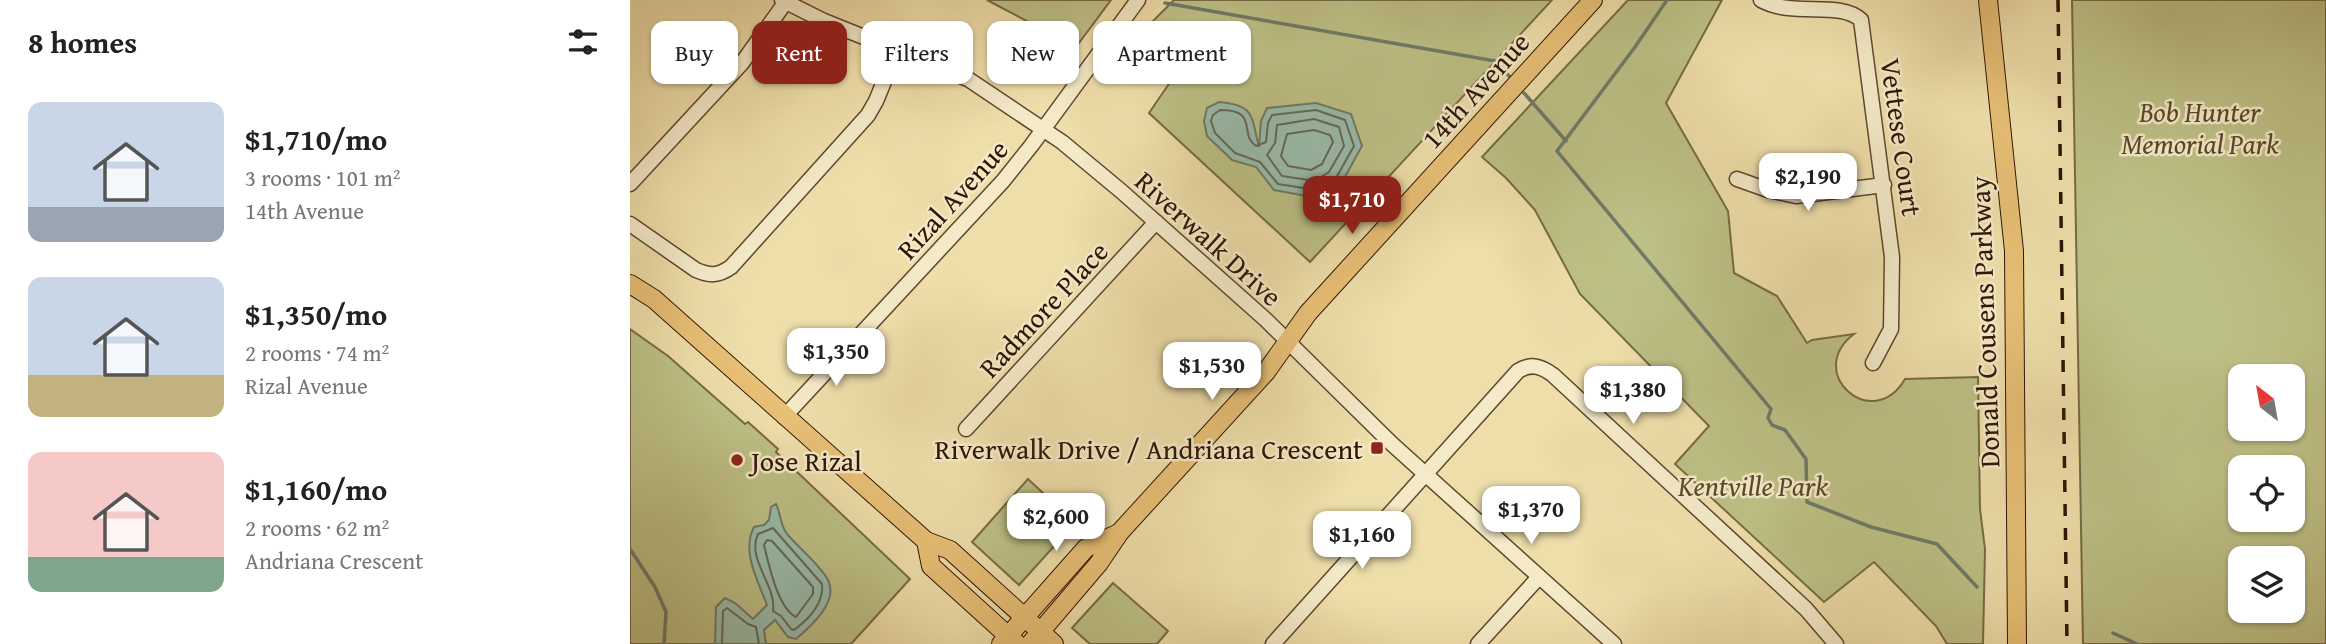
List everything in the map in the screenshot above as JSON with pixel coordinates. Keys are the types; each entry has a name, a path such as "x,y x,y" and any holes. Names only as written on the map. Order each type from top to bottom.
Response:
{"main road":[{"name":"14th Avenue","path":"1035,638 1099,563 1120,532 1266,372 1308,313 1593,0"},
{"name":"Donald Cousens Parkway","path":"1988,0 2014,251 2017,644"},
{"path":"630,284 654,299 926,541 950,550 1024,617 1035,638 1054,644"},
{"name":"14th Avenue","path":"1008,641 1024,617 1086,548 1120,532"},
{"path":"926,541 931,566 1008,641"}],"street":[{"name":"Rizal Avenue","path":"784,417 1003,181 1138,0"},
{"name":"Vettese Court","path":"1761,0 1781,8 1843,7 1855,12 1861,20 1892,248 1891,329 1873,363"},
{"name":"Riverwalk Drive","path":"783,2 861,35"},
{"path":"630,184 741,62 783,2"},
{"name":"Riverwalk Drive","path":"973,83 984,88 1096,169 1265,319 1425,475 1614,644"},
{"path":"630,224 696,270 708,275 721,274 731,267 868,115 882,84"},
{"path":"1737,179 1796,196 1884,185"},
{"name":"Radmore Place","path":"966,429 1156,222"},
{"path":"1273,644 1518,371 1531,365 1553,375 1805,608 1836,644"},
{"path":"1478,644 1539,577"}],"green space":[{"path":"987,0 1111,0 1079,43 1079,21 1027,21"},
{"path":"1174,0 1552,0 1310,262 1149,113 1169,84 1251,84 1251,21 1153,21"},
{"name":"Kentville Park","path":"1628,0 1722,0 1666,103 1728,211 1734,273 1777,296 1807,343 1854,334 1840,349 1836,365 1839,380 1848,392 1861,399 1876,401 1892,394 1905,379 1978,377 1980,509 1985,549 1983,644 1947,644 1936,626 1874,562 1824,602 1675,464 1709,426 1580,294 1535,210 1506,178 1482,157"},
{"name":"Bob Hunter Memorial Park","path":"2072,0 2326,0 2326,644 2083,644"},
{"path":"630,329 668,356 745,424 748,422 910,579 851,644 630,644"},
{"path":"1028,479 1075,523 1019,585 972,542"},
{"path":"1113,583 1168,631 1157,644 1090,644 1072,628"}],"water":[{"path":"1219,102 1240,106 1250,114 1259,147 1261,121 1267,108 1316,103 1351,114 1362,146 1341,184 1317,198 1274,190 1256,167 1232,160 1207,136 1204,121 1207,108"},
{"path":"776,504 787,534 828,580 830,597 827,605 796,639 788,637 775,620 764,630 766,644 715,644 716,607 725,598 753,619 767,605 752,566 749,546 754,527 764,525 769,520 771,507"}],"waterway":[{"path":"1667,0 1557,151 1771,409 1768,418 1772,425 1785,430 1806,459 1807,502 1871,527 1937,544 1977,587"},
{"path":"1165,3 1495,61 1509,76"},
{"path":"1524,93 1566,141"},
{"path":"630,549 655,587 666,612 664,644"},
{"path":"2113,633 2137,644"}],"railway":[{"path":"2058,0 2067,644"}],"place":[{"name":"Riverwalk Drive / Andriana Crescent","path":"1377,448"},
{"name":"Jose Rizal","path":"737,460"}]}
